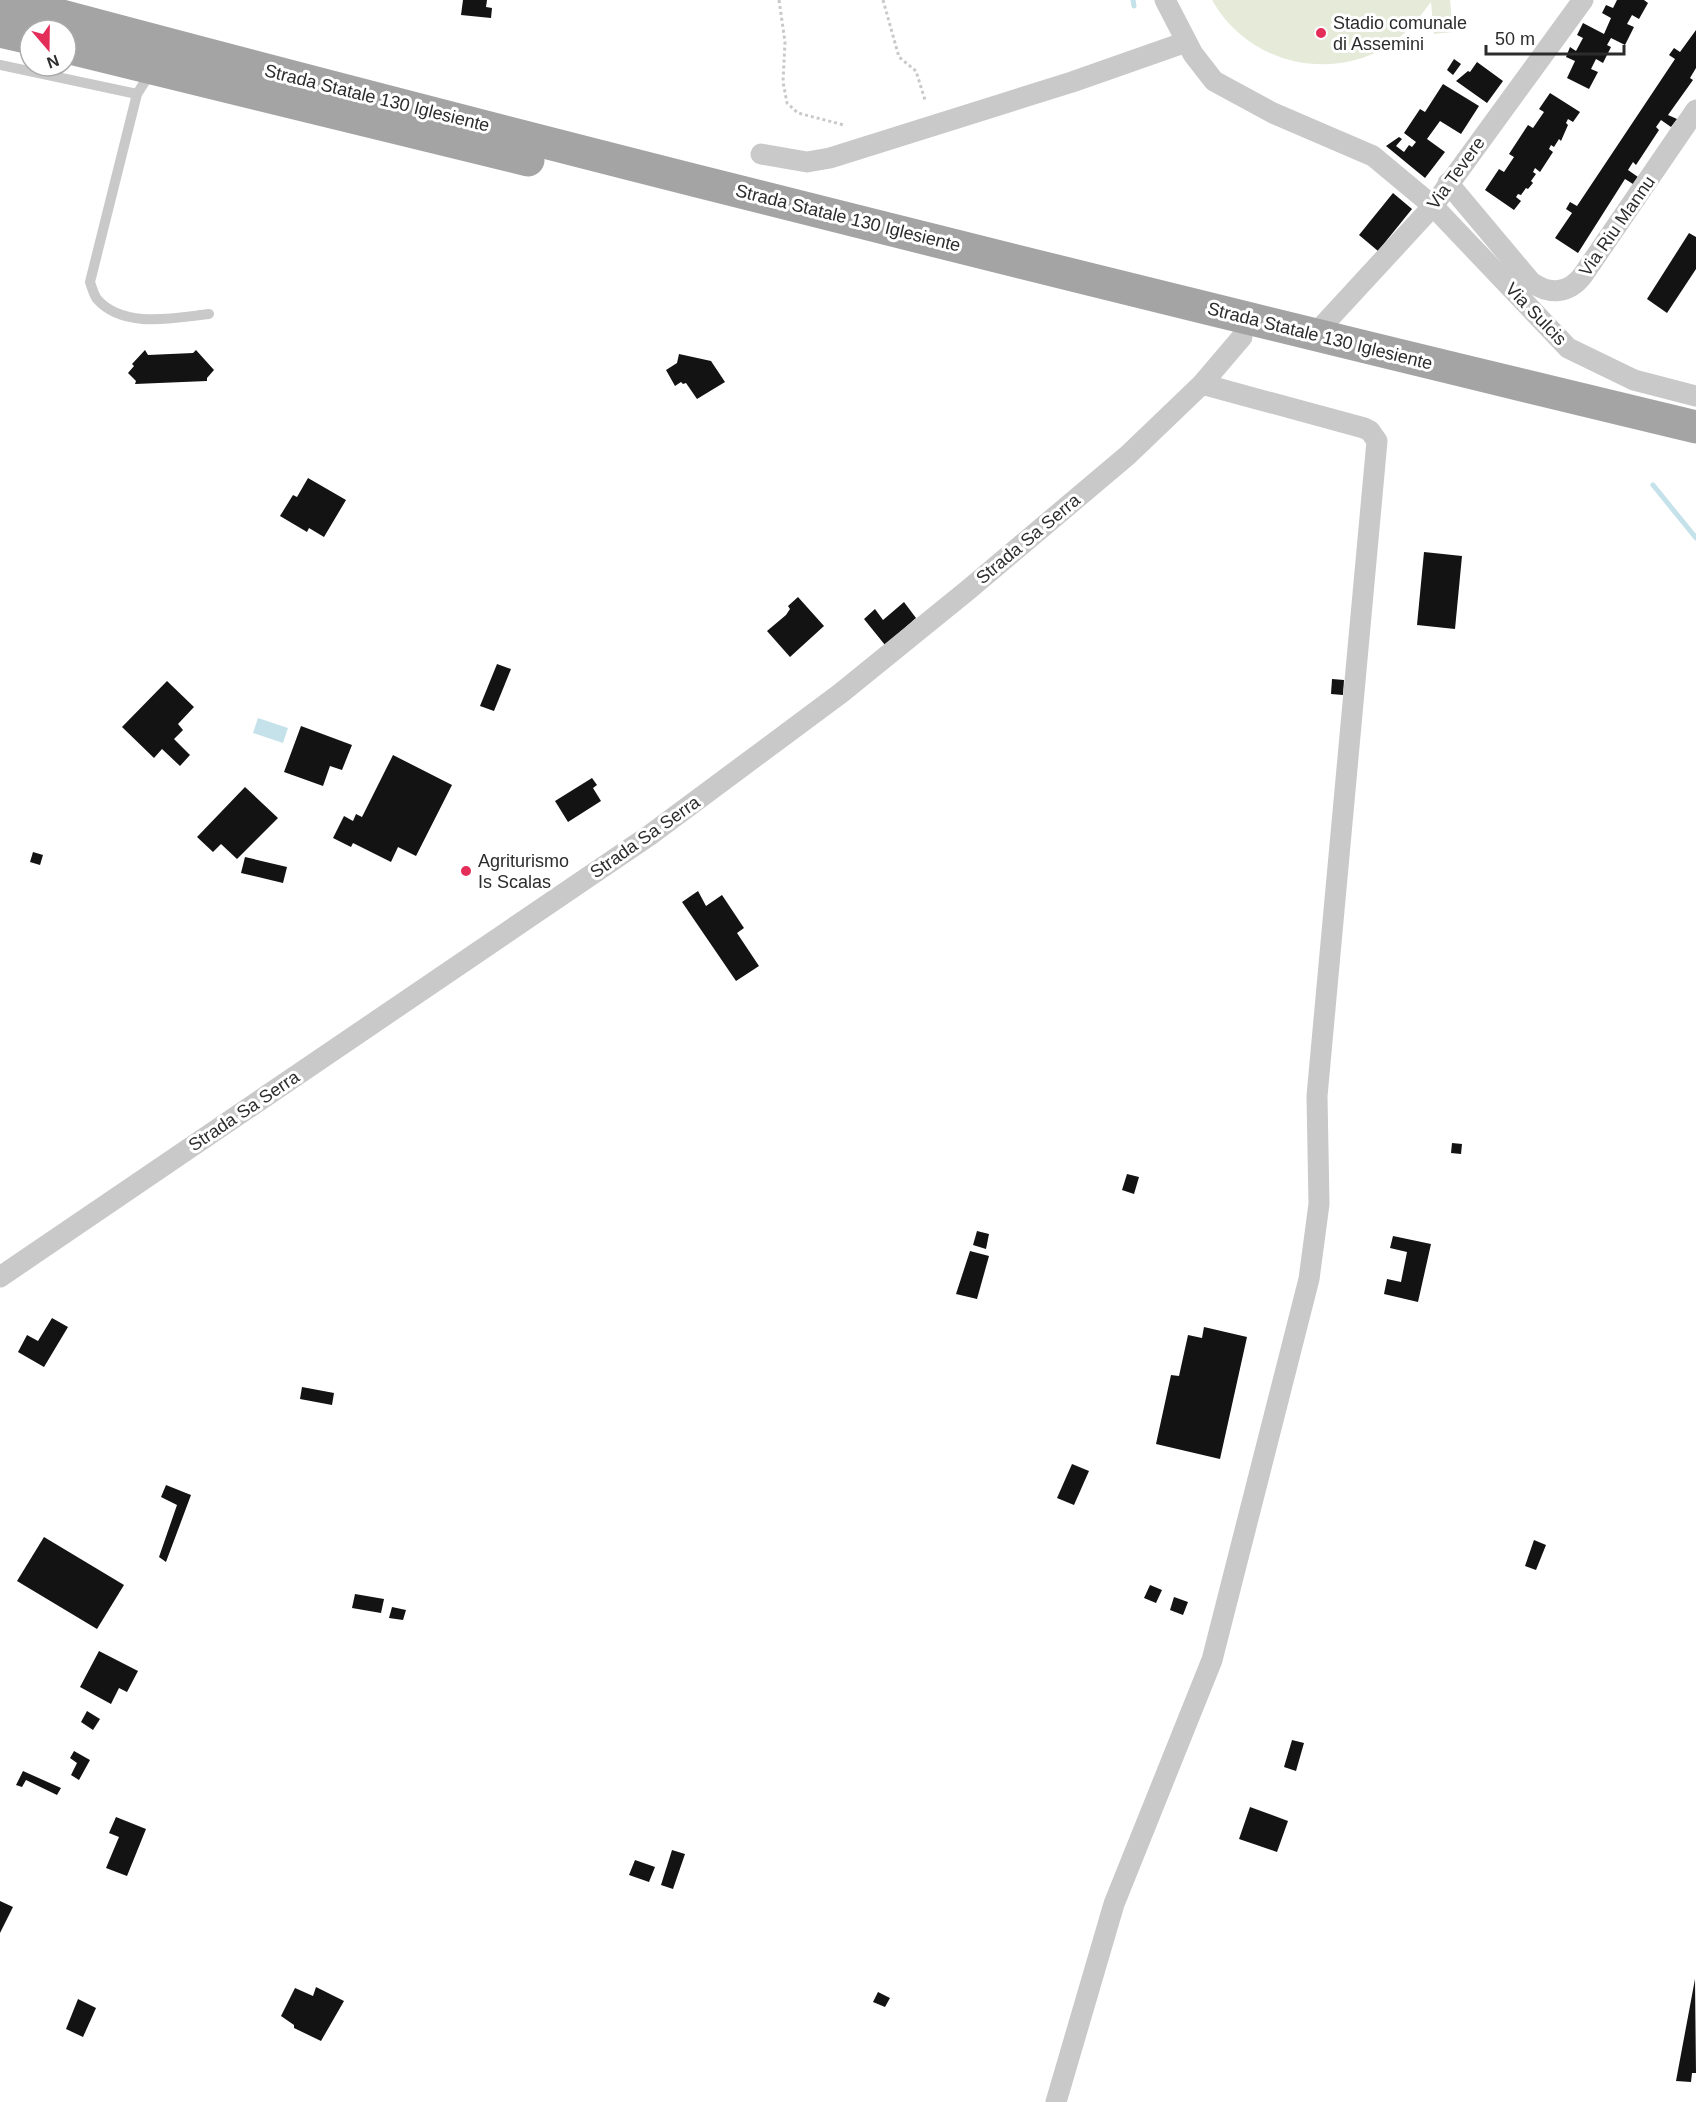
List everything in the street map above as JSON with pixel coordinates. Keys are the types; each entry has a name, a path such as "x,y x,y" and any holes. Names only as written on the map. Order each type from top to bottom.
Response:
{"main road":[{"name":"Strada Statale 130 Iglesiente","path":"3,0 247,65 1314,335 1696,427"},
{"path":"0,31 18,35"},
{"name":"Strada Statale 130 Iglesiente","path":"78,52 146,81 1696,444"}],"street":[{"name":"Via Sulcis","path":"1165,0 1186,42 1214,81 1273,113 1372,156 1433,206 1568,348 1634,380 1696,396"},
{"name":"Via Tevere","path":"1314,335 1433,206 1583,0"},
{"path":"760,154 807,162 830,158 1072,82 1186,42"},
{"name":"Via Riu Mannu","path":"1448,183 1531,282 1548,291 1568,289 1583,275 1696,110"},
{"name":"Strada Sa Serra","path":"0,1277 660,828 841,693 968,590 1128,454 1202,384 1242,338"},
{"path":"1056,2102 1114,1904 1212,1660 1309,1279 1319,1204 1317,1096 1377,441 1370,431 1364,428 1202,384"}],"lane":[{"path":"0,65 146,81 90,282 96,298 115,314 155,321 209,314"}],"path":[{"path":"779,0 785,42 783,82 787,103 798,113 844,125"},
{"path":"883,0 899,57 916,70 925,100"}],"green space":[{"name":"Stadio comunale di Assemini","path":"1212,0 1450,0 1453,32 1434,34 1431,2 1405,32 1386,47 1362,58 1338,63 1313,64 1289,60 1266,51 1245,38 1227,21"}],"water":[{"path":"258,718 288,728 283,743 253,733"}],"building":[{"path":"463,0 487,0 486,7 492,8 491,18 461,15"},
{"path":"1617,0 1644,0 1648,3 1639,19 1632,15 1627,24 1634,27 1625,45 1611,38 1607,45 1611,47 1603,63 1596,59 1591,69 1598,72 1589,89 1567,78 1575,61 1566,57 1570,47 1576,51 1583,38 1577,35 1583,23 1604,34 1611,18 1602,13 1606,5 1613,8"},
{"path":"1696,30 1696,68 1690,78 1693,80 1668,115 1677,119 1671,127 1661,120 1656,127 1659,130 1636,165 1633,162 1628,170 1638,177 1633,184 1625,179 1578,253 1555,238 1572,213 1566,209 1570,202 1577,206 1675,59 1669,55 1674,48 1680,52"},
{"path":"1454,59 1461,64 1453,75 1447,70"},
{"path":"1477,62 1503,81 1487,103 1456,81 1468,71 1470,72"},
{"path":"1443,84 1479,106 1461,134 1440,121 1427,139 1445,152 1425,178 1386,146 1399,137 1402,139 1396,146 1404,152 1409,145 1412,147 1416,142 1404,133 1420,109 1425,112"},
{"path":"1550,93 1580,112 1573,122 1568,119 1566,123 1568,125 1561,141 1559,139 1554,147 1551,145 1549,149 1553,152 1540,172 1535,168 1533,172 1536,174 1531,181 1533,183 1521,195 1518,194 1516,197 1521,201 1514,210 1485,190 1499,169 1504,172 1514,157 1509,154 1528,125 1533,128 1544,112 1539,109"},
{"path":"1393,193 1412,209 1378,251 1359,235"},
{"path":"1689,233 1696,237 1696,269 1667,313 1647,299"},
{"path":"145,350 148,355 193,353 196,350 214,370 207,381 135,384 136,381 128,373 134,366 132,364"},
{"path":"679,354 711,361 725,382 697,399 686,383 681,382 675,386 666,370 677,363"},
{"path":"308,478 346,500 324,537 309,528 307,532 280,516 293,495 297,497"},
{"path":"1424,552 1462,556 1455,629 1417,625"},
{"path":"798,597 824,626 790,657 767,631 786,615 790,609 788,606"},
{"path":"904,602 916,618 885,645 864,619 875,609 883,620"},
{"path":"497,664 511,669 494,711 480,706"},
{"path":"1332,679 1344,680 1343,695 1331,694"},
{"path":"167,681 194,707 178,724 183,730 174,739 190,755 180,766 162,749 154,758 122,727"},
{"path":"301,726 352,745 342,770 330,766 323,786 284,772"},
{"name":"Agriturismo Is Scalas","path":"393,755 452,785 416,856 398,847 391,862 353,843 351,847 333,838 344,816 353,821 356,814 362,817"},
{"path":"592,778 597,785 593,788 601,801 568,822 555,801"},
{"path":"245,787 278,818 237,859 221,844 213,852 197,837"},
{"path":"33,852 43,855 40,865 30,862"},
{"path":"245,857 287,867 283,883 241,873"},
{"path":"698,891 706,906 722,895 744,928 737,933 759,966 736,981 682,902"},
{"path":"1452,1143 1462,1144 1461,1154 1451,1153"},
{"path":"1127,1174 1139,1177 1134,1194 1122,1190"},
{"path":"977,1231 989,1234 986,1249 973,1245"},
{"path":"1393,1236 1431,1244 1418,1302 1384,1294 1387,1279 1401,1282 1407,1252 1390,1248"},
{"path":"970,1251 989,1256 977,1299 956,1294"},
{"path":"52,1318 68,1327 44,1367 18,1352 27,1335 38,1341"},
{"path":"1204,1327 1247,1337 1220,1459 1156,1444 1171,1375 1179,1376 1188,1335 1202,1338"},
{"path":"302,1387 334,1393 332,1405 300,1399"},
{"path":"1072,1464 1089,1471 1074,1505 1057,1498"},
{"path":"166,1485 191,1495 166,1562 159,1557 177,1505 161,1497"},
{"path":"44,1537 124,1585 97,1629 17,1581"},
{"path":"1534,1540 1546,1545 1536,1570 1525,1566"},
{"path":"1150,1585 1162,1590 1156,1603 1144,1598"},
{"path":"355,1594 384,1599 381,1613 352,1608"},
{"path":"1174,1597 1188,1602 1183,1615 1170,1610"},
{"path":"392,1607 406,1610 403,1620 389,1618"},
{"path":"99,1651 138,1671 127,1692 119,1688 111,1704 80,1687"},
{"path":"87,1711 100,1719 93,1730 81,1722"},
{"path":"1292,1740 1304,1743 1296,1771 1284,1767"},
{"path":"74,1751 90,1760 79,1780 71,1775 77,1763 70,1758"},
{"path":"23,1771 61,1788 57,1795 26,1780 22,1787 16,1785"},
{"path":"1250,1807 1288,1821 1277,1852 1239,1839"},
{"path":"116,1817 146,1829 127,1876 106,1868 119,1837 109,1833"},
{"path":"672,1850 685,1854 673,1889 661,1885"},
{"path":"635,1860 655,1867 649,1882 629,1875"},
{"path":"0,1901 13,1907 0,1933"},
{"path":"1695,1979 1696,2073 1692,2073 1691,2082 1676,2081"},
{"path":"316,1987 344,2001 321,2041 294,2028 294,2025 281,2016 295,1988 313,1996"},
{"path":"878,1992 890,1998 885,2007 873,2002"},
{"path":"78,1999 96,2008 83,2037 66,2029"}],"waterway":[{"path":"1133,0 1134,6"},
{"path":"1653,485 1696,538"}],"place":[{"name":"Stadio comunale di Assemini","path":"1321,33"},
{"name":"Agriturismo Is Scalas","path":"466,871"}]}
